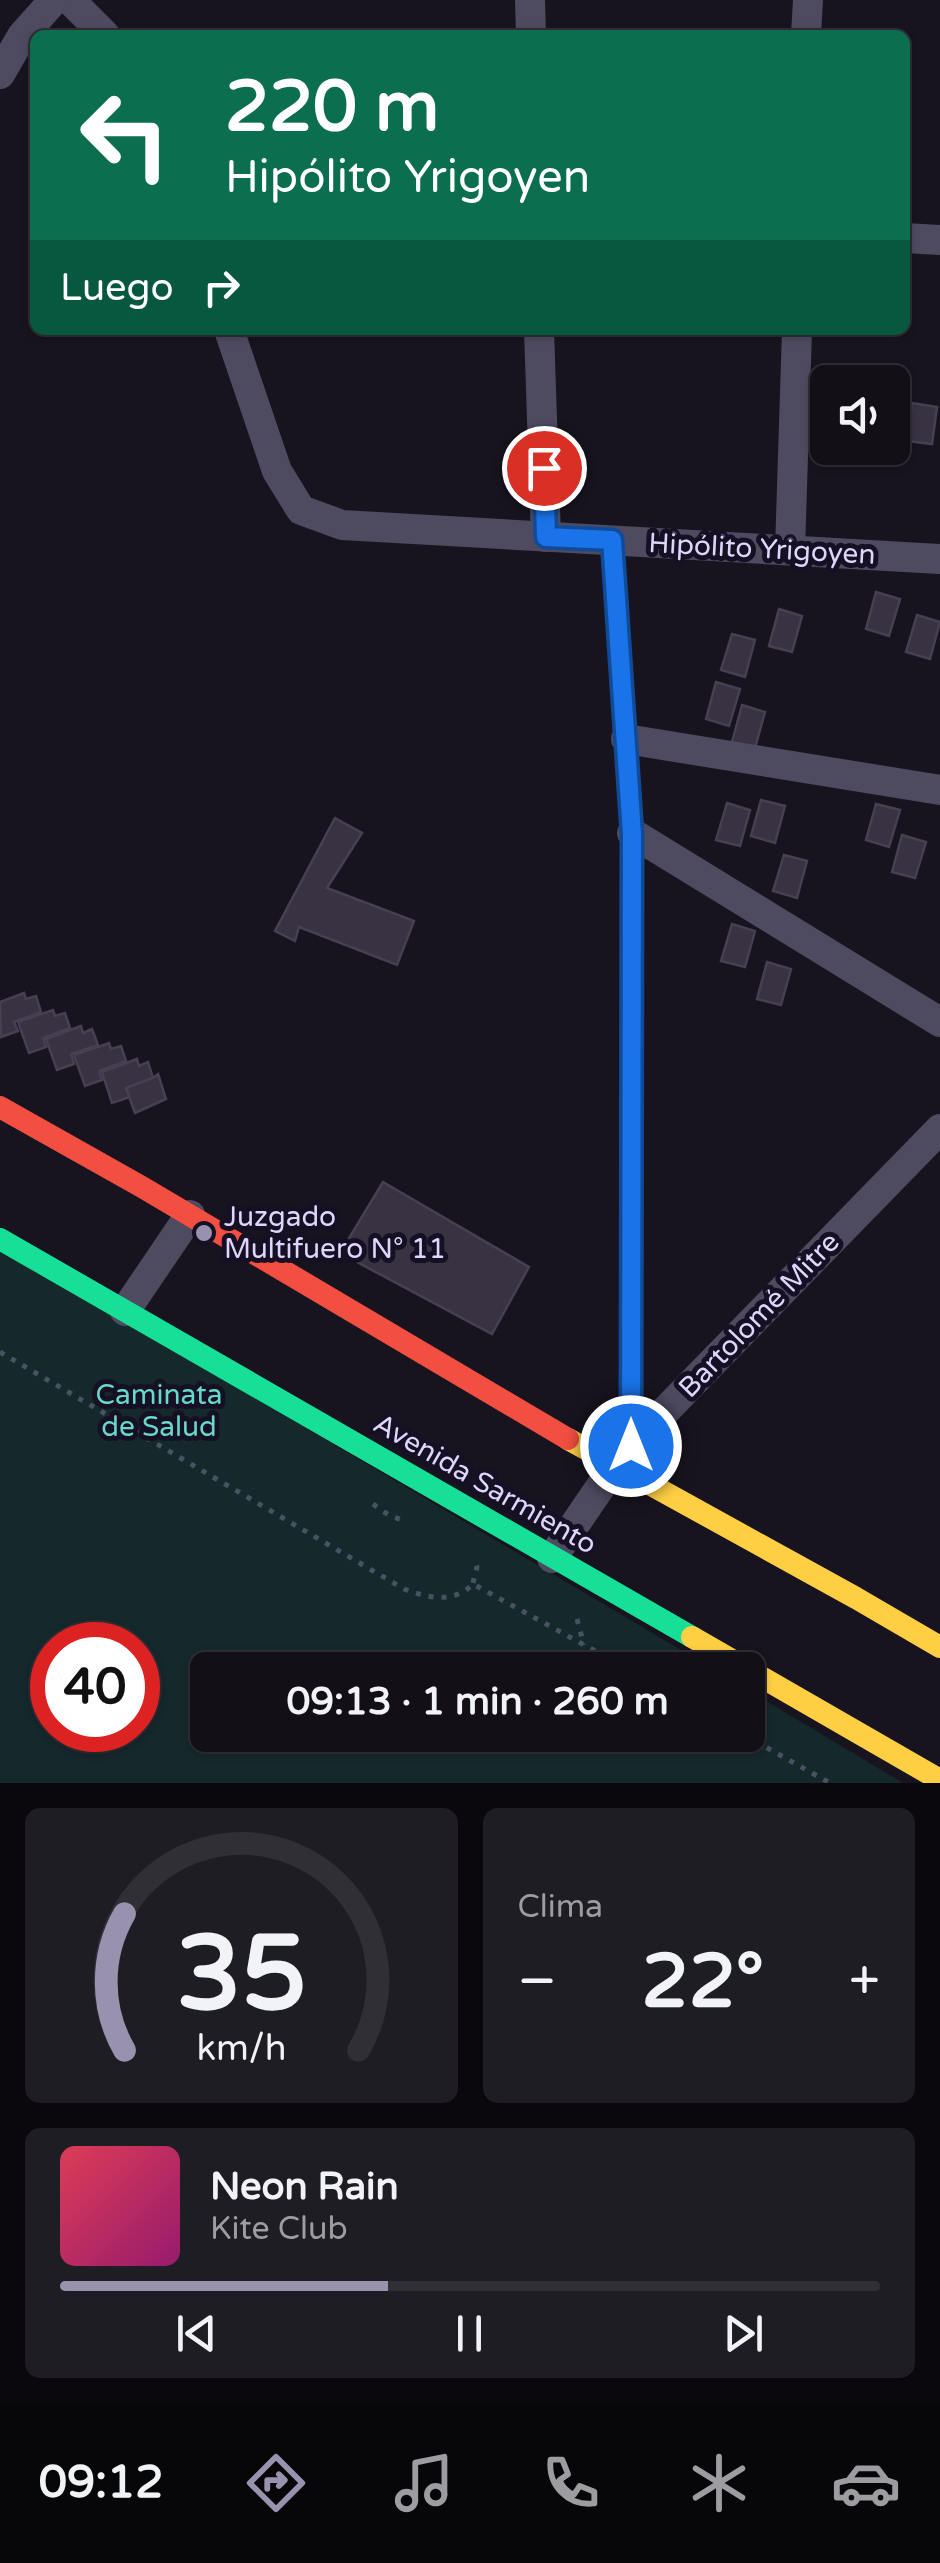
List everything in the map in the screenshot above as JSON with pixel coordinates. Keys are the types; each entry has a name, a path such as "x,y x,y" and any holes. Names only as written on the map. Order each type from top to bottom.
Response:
{"main road":[{"path":"612,540 632,834 622,1456"},
{"path":"0,1107 622,1456 940,1647"},
{"name":"Avenida Sarmiento","path":"0,1239 940,1780"}],"street":[{"path":"0,74 22,36 54,0"},
{"path":"70,0 100,30"},
{"path":"530,0 531,30"},
{"path":"806,30 808,0"},
{"path":"910,238 940,240"},
{"name":"Hipólito Yrigoyen","path":"231,335 277,472 301,510 342,525 940,559"},
{"path":"538,335 546,537"},
{"path":"790,550 797,335"},
{"path":"626,739 940,790"},
{"path":"632,834 940,1022"},
{"name":"Bartolomé Mitre","path":"552,1558 622,1456 940,1128"},
{"path":"125,1311 190,1215"}],"path":[{"path":"0,1352 404,1589 438,1598 464,1593 473,1584 597,1652"},
{"path":"765,1747 830,1783"}],"green space":[{"name":"Caminata de Salud","path":"0,1247 685,1652 190,1652 190,1752 765,1752 765,1700 903,1783 0,1783"}],"building":[{"path":"912,403 937,407 932,444 910,441"},
{"path":"876,592 900,599 889,636 866,629"},
{"path":"779,609 802,616 792,652 769,646"},
{"path":"917,615 940,622 930,659 906,652"},
{"path":"732,634 755,640 745,677 721,670"},
{"path":"716,682 740,689 729,726 706,719"},
{"path":"742,705 765,712 755,748 732,742"},
{"path":"761,800 785,806 775,843 751,836"},
{"path":"727,803 750,810 740,846 716,840"},
{"path":"876,804 900,810 889,847 866,840"},
{"path":"335,818 362,833 327,888 414,921 397,965 299,927 295,941 275,931"},
{"path":"902,835 926,842 915,878 892,872"},
{"path":"784,855 807,861 797,898 773,891"},
{"path":"732,924 755,931 745,967 721,961"},
{"path":"767,962 791,969 781,1005 757,999"},
{"path":"24,993 26,999 36,996 41,1012 14,1022 18,1031 1,1037 0,1002"},
{"path":"53,1010 55,1016 65,1013 70,1028 43,1038 46,1047 29,1053 18,1022"},
{"path":"81,1026 83,1033 92,1029 98,1045 71,1054 74,1064 57,1070 46,1039"},
{"path":"109,1043 111,1049 121,1046 126,1061 99,1071 102,1080 85,1086 74,1055"},
{"path":"137,1059 139,1066 148,1062 153,1078 126,1088 130,1097 112,1103 102,1072"},
{"path":"158,1074 166,1099 135,1113 126,1088"},
{"path":"383,1182 529,1267 492,1334 340,1253"}],"traffic: fast":[{"path":"0,1239 692,1637"}],"traffic: slow":[{"path":"568,1439 940,1647"},
{"path":"692,1637 940,1780"}],"traffic: jam":[{"path":"612,540 632,833 631,1446"},
{"path":"0,1107 568,1439"}],"place":[{"name":"Juzgado Multifuero N° 11","path":"204,1233"}],"route":[{"path":"544,468 546,537 612,540 632,834 631,1446"}]}
